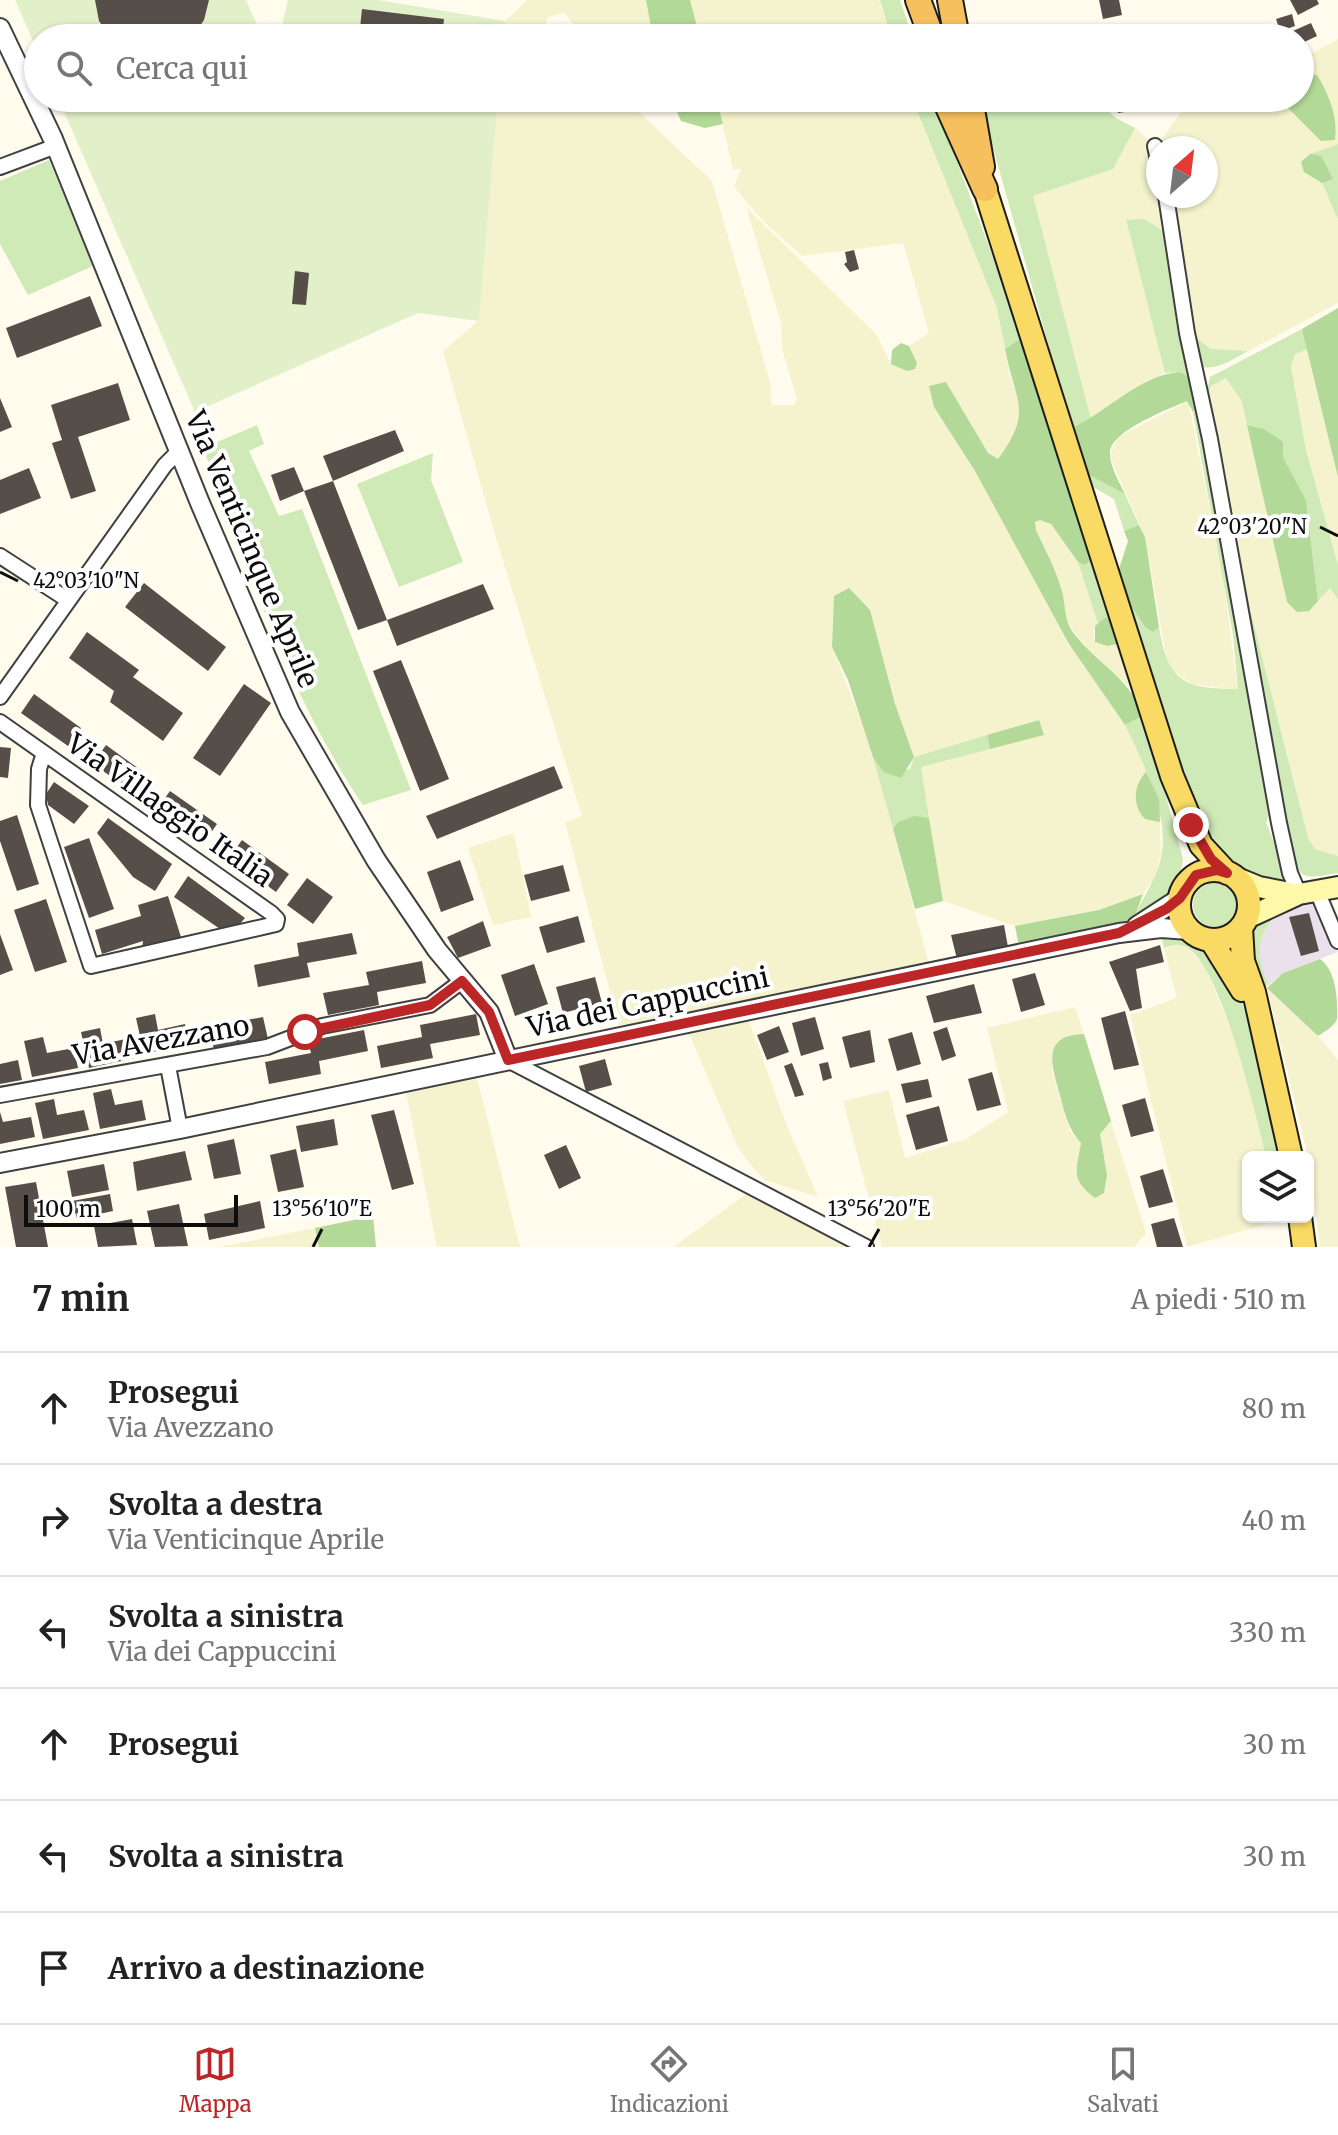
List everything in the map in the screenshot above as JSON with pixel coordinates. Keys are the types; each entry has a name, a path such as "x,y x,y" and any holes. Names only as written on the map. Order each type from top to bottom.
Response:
{"highway":[{"path":"908,0 917,24"},
{"path":"918,0 927,24"},
{"path":"930,0 937,24"},
{"path":"950,0 954,24"},
{"path":"950,112 985,189"},
{"path":"964,112 985,189"}],"main road":[{"path":"985,189 1172,776 1201,845 1248,896 1243,961 1290,1151"},
{"path":"1172,776 1188,858 1182,920 1189,930 1211,940 1222,940 1244,923 1308,893 1338,887"},
{"path":"1184,890 1206,871 1232,876 1259,887 1308,893"},
{"path":"1211,940 1228,964 1261,1031"},
{"path":"1301,1223 1304,1247"}],"street":[{"name":"Via Venticinque Aprile","path":"0,28 24,79"},
{"name":"Via Venticinque Aprile","path":"40,112 290,712 376,860 462,981 489,1012 508,1060"},
{"path":"0,167 56,146"},
{"path":"1168,208 1187,333 1210,439 1290,873 1308,893 1338,941"},
{"path":"0,697 165,465 179,451"},
{"path":"0,556 68,600"},
{"name":"Via Villaggio Italia","path":"0,722 44,753 271,913 277,919 276,924 91,966 37,801 44,753"},
{"name":"Via dei Cappuccini","path":"1119,933 1151,918 1184,890"},
{"name":"Via dei Cappuccini","path":"0,1163 180,1129 1119,933 1147,929 1189,930"},
{"name":"Via Avezzano","path":"0,1095 267,1047 322,1026 430,1005 462,981"},
{"path":"508,1060 866,1247"},
{"path":"168,1066 180,1129"}],"shaded area":[{"path":"1316,899 1338,952 1283,973 1269,985 1258,961 1258,944 1278,908"}],"green space":[{"path":"15,0 246,0 257,24 26,24"},
{"path":"288,0 378,0 505,21 505,24 282,24"},
{"path":"527,0 646,0 650,24 573,24 564,12 547,18 546,24 505,24"},
{"path":"646,0 690,0 696,24 650,24"},
{"path":"690,0 879,0 887,24 696,24"},
{"path":"880,0 900,0 908,24 887,24"},
{"path":"1338,39 1338,144 1310,155 1338,220 1338,303 1248,351 1211,349 1194,336 1171,208 1218,208 1218,136 1164,136 1181,112 1314,112 1314,52"},
{"path":"1314,75 1317,75 1329,98 1336,131 1335,140 1321,141 1292,112 1314,112"},
{"path":"64,112 497,112 479,321 418,313 195,412"},
{"path":"497,112 639,112 712,181 770,382 772,405 794,405 797,399 782,349 781,323 746,207 876,334 891,364 917,362 909,346 929,333 903,243 802,256 763,221 734,187 741,169 733,169 719,112 918,112 997,308 1009,372 1022,412 1013,438 998,460 988,453 946,382 934,407 975,471 1069,644 1125,725 1159,799 1161,853 1156,876 1143,894 1099,910 1015,926 943,901 920,767 1043,735 1038,720 914,757 895,704 834,596 832,647 869,741 929,964 619,1026 565,822 582,816 495,535 443,351 479,320"},
{"path":"677,112 720,112 723,124 705,128 681,121"},
{"path":"918,112 938,112 1023,337 1005,349 997,308"},
{"path":"983,112 1109,112 1135,128 1113,169 1033,196 1091,419 1072,428"},
{"path":"1135,128 1146,137 1146,208 1165,208 1171,235 1144,219 1126,221 1165,373 1134,388 1091,419 1033,196 1113,169"},
{"path":"1338,144 1338,220 1310,154"},
{"path":"1310,154 1321,156 1333,179 1322,183 1304,172 1301,162"},
{"path":"49,160 93,266 28,295 0,244 0,181"},
{"path":"1144,219 1171,235 1195,384 1180,372 1165,373 1126,220"},
{"path":"1338,308 1338,477 1302,329"},
{"path":"1302,329 1308,349 1295,354 1291,366 1306,450 1338,565 1338,599 1330,588 1318,601 1306,500 1264,429 1247,425 1242,401 1226,378 1211,386 1209,392 1251,613 1308,838 1315,849 1338,856 1338,873 1313,877 1298,870 1290,853 1207,391 1210,377"},
{"path":"1194,336 1211,349 1248,351 1218,366 1199,366"},
{"path":"1023,337 1093,559 1085,565 1078,562 1051,524 1040,520 1035,522 1036,530 1059,581 1071,629 1084,646 1130,690 1144,715 1125,725 1069,644 975,471 934,407 929,386 946,382 988,453 998,459 1016,429 1019,417 1017,395 1005,349"},
{"path":"901,343 909,346 917,363 915,369 907,371 891,364 892,350"},
{"path":"1308,349 1338,477 1338,565 1306,450 1291,365 1294,354"},
{"path":"1180,372 1190,378 1198,406 1193,412 1187,401 1142,421 1113,444 1111,462 1125,494 1087,474 1072,428 1151,380"},
{"path":"1226,377 1242,401 1287,602 1318,601 1330,587 1338,599 1338,856 1315,849 1308,838 1251,613 1209,392 1211,386"},
{"path":"1188,401 1222,571 1238,690 1192,684 1168,667 1145,537 1110,456 1118,437"},
{"path":"1198,406 1273,807 1266,822 1288,879 1279,887 1223,860 1190,809 1163,705 1126,599 1146,628 1153,632 1159,627 1168,660 1182,679 1204,687 1238,689 1233,635 1193,412"},
{"path":"257,425 264,444 249,451 279,516 302,509 411,790 363,805 313,720 272,631 203,448"},
{"path":"1247,425 1264,429 1283,442 1283,458 1306,500 1318,601 1309,611 1297,612 1287,602"},
{"path":"433,453 431,480 463,562 399,587 357,484"},
{"path":"1087,474 1125,494 1139,525 1124,531 1114,499 1093,487"},
{"path":"1040,519 1051,524 1078,562 1098,624 1093,631 1095,642 1107,646 1122,643 1133,690 1097,660 1067,623 1055,570 1036,530 1035,522"},
{"path":"1139,525 1145,537 1159,627 1153,632 1146,628 1126,599 1118,572 1128,541 1124,531"},
{"path":"1093,559 1114,619 1098,624 1078,562 1085,565"},
{"path":"849,588 870,610 895,704 914,757 901,778 884,772 874,760 848,680 832,647 834,596"},
{"path":"1105,618 1114,619 1122,643 1107,646 1095,642 1095,626"},
{"path":"1144,715 1183,859 1173,889 1160,903 1133,921 1155,876 1163,838 1156,799 1125,725"},
{"path":"1039,720 1044,735 990,749 987,735"},
{"path":"987,735 990,749 921,767 929,818 910,818 893,829 874,761 885,772 910,769 914,757"},
{"path":"1146,772 1159,799 1160,822 1145,819 1136,802 1137,789"},
{"path":"914,816 929,818 943,901 915,909 893,829 898,822"},
{"path":"514,833 531,917 493,925 468,848"},
{"path":"1215,883 1231,889 1237,905 1231,921 1215,927 1199,921 1193,905 1199,889"},
{"path":"1143,894 1133,921 1019,947 1015,926 1099,910"},
{"path":"1276,915 1261,941 1260,957 1269,985 1260,987 1247,941 1254,925"},
{"path":"1160,933 1184,938 1207,949 1222,964 1235,987 1256,1045 1277,1151 1264,1151 1236,1045 1213,984 1201,962 1182,945 1164,948"},
{"path":"1180,945 1189,949 1205,967 1242,1056 1265,1151 1242,1151 1242,1223 1270,1223 1187,1247 1130,1015 1177,998 1164,948"},
{"path":"1320,959 1333,978 1337,1019 1318,1036 1267,988 1283,973"},
{"path":"1267,988 1304,1019 1338,1060 1338,1247 1320,1247 1314,1195 1314,1151 1307,1151"},
{"path":"1075,1007 1084,1034 1068,1035 1057,1042 1052,1053 1052,1071 1070,1131 1081,1143 1075,1174 1102,1152 1100,1134 1111,1121 1146,1233 1134,1247 882,1247 843,1101 889,1090 905,1158 966,1139 1008,1112 987,1028"},
{"path":"748,1018 785,1121 818,1197 765,1180 755,1170 738,1148 688,1031"},
{"path":"1084,1034 1111,1121 1100,1134 1107,1175 1104,1193 1095,1198 1078,1180 1081,1143 1067,1119 1052,1061 1053,1052 1061,1039"},
{"path":"477,1078 520,1247 437,1247 406,1092"},
{"path":"749,1192 858,1247 673,1247"},
{"path":"373,1216 376,1247 319,1247 315,1228"},
{"path":"315,1228 319,1247 219,1247"}],"building":[{"path":"95,0 209,0 201,24 101,24"},
{"path":"1099,0 1119,0 1122,15 1103,19"},
{"path":"1290,0 1317,0 1319,4 1298,15"},
{"path":"362,9 444,19 443,24 360,24"},
{"path":"1292,14 1294,24 1278,24 1276,19"},
{"path":"854,250 859,269 850,272 844,264 847,262 845,252"},
{"path":"295,271 309,273 306,305 292,304"},
{"path":"90,296 102,326 17,358 6,328"},
{"path":"118,383 130,420 78,437 96,491 71,499 52,443 62,440 51,405"},
{"path":"0,398 12,427 0,432"},
{"path":"395,430 404,451 333,481 323,456"},
{"path":"294,467 304,491 280,501 271,475"},
{"path":"29,468 41,498 0,514 0,480"},
{"path":"333,481 387,620 358,630 304,491"},
{"path":"144,583 226,647 208,671 125,607"},
{"path":"483,584 494,609 397,646 387,620"},
{"path":"87,632 139,670 133,677 183,713 163,741 110,702 114,691 69,658"},
{"path":"401,660 449,779 420,791 373,671"},
{"path":"244,684 271,703 220,776 193,758"},
{"path":"34,694 81,728 68,746 21,713"},
{"path":"106,745 153,779 140,797 93,764"},
{"path":"0,747 11,748 8,778 0,777"},
{"path":"554,766 563,788 437,839 426,816"},
{"path":"54,782 89,806 74,824 48,805 46,794"},
{"path":"170,791 217,824 204,843 157,809"},
{"path":"17,815 39,884 17,891 0,841 0,821"},
{"path":"108,818 172,864 155,891 133,877 97,833"},
{"path":"89,838 114,909 89,918 64,847"},
{"path":"242,840 289,874 276,892 229,858"},
{"path":"460,860 474,900 441,912 427,872"},
{"path":"563,865 570,891 531,901 524,875"},
{"path":"188,876 245,918 239,925 220,929 174,897"},
{"path":"307,878 333,897 313,924 287,905"},
{"path":"168,896 181,937 142,949 143,941 102,954 95,930 141,916 138,905"},
{"path":"46,899 67,962 35,972 14,910"},
{"path":"1309,913 1319,951 1301,956 1289,917"},
{"path":"578,916 585,942 547,953 539,927"},
{"path":"483,921 491,946 458,958 447,937"},
{"path":"1004,925 1008,947 957,959 951,935"},
{"path":"352,933 357,954 307,963 310,977 258,987 254,965 299,956 297,943"},
{"path":"0,934 13,970 0,975"},
{"path":"1160,945 1164,962 1136,969 1142,1008 1130,1011 1109,962"},
{"path":"422,961 426,983 377,992 379,1005 328,1015 323,993 369,985 366,972"},
{"path":"534,964 548,1004 515,1016 501,975"},
{"path":"1035,973 1045,1005 1021,1012 1012,979"},
{"path":"595,977 602,1003 563,1013 556,987"},
{"path":"974,984 982,1013 934,1023 926,996"},
{"path":"1125,1011 1139,1065 1114,1070 1101,1018"},
{"path":"155,1014 158,1030 185,1024 189,1044 144,1054 136,1018"},
{"path":"476,1014 480,1035 430,1044 433,1058 381,1068 377,1046 422,1037 420,1025"},
{"path":"263,1017 268,1039 214,1050 209,1027"},
{"path":"815,1017 824,1049 801,1056 792,1023"},
{"path":"779,1026 789,1052 767,1060 757,1035"},
{"path":"947,1027 956,1056 942,1061 933,1032"},
{"path":"100,1028 103,1044 130,1038 135,1058 89,1068 81,1032"},
{"path":"364,1030 368,1051 319,1061 321,1074 269,1084 265,1062 311,1053 308,1041"},
{"path":"870,1030 875,1062 850,1068 842,1037"},
{"path":"912,1032 921,1064 897,1071 888,1039"},
{"path":"43,1037 47,1053 74,1048 78,1068 32,1077 24,1041"},
{"path":"605,1059 612,1085 586,1092 579,1066"},
{"path":"18,1060 22,1080 0,1084 0,1064"},
{"path":"828,1062 832,1078 823,1081 819,1064"},
{"path":"792,1063 804,1095 795,1097 784,1066"},
{"path":"992,1072 1001,1105 977,1111 968,1079"},
{"path":"928,1079 932,1097 906,1103 901,1084"},
{"path":"111,1089 115,1105 142,1100 146,1120 100,1129 93,1093"},
{"path":"1145,1098 1154,1131 1131,1137 1122,1105"},
{"path":"54,1099 57,1115 84,1110 89,1130 43,1139 35,1103"},
{"path":"939,1106 948,1141 916,1150 906,1115"},
{"path":"394,1110 414,1184 392,1190 371,1115"},
{"path":"0,1112 3,1122 31,1117 35,1137 0,1144"},
{"path":"334,1119 338,1145 301,1152 296,1126"},
{"path":"234,1139 241,1174 214,1179 207,1145"},
{"path":"566,1145 581,1178 559,1189 544,1155"},
{"path":"296,1149 304,1187 278,1192 270,1155"},
{"path":"185,1151 192,1180 137,1191 133,1162"},
{"path":"104,1164 109,1190 72,1197 67,1171"},
{"path":"1163,1169 1173,1202 1149,1208 1140,1176"},
{"path":"36,1182 48,1247 16,1247 5,1187"},
{"path":"110,1194 113,1211 77,1219 72,1201"},
{"path":"260,1201 265,1228 209,1240 204,1214"},
{"path":"179,1204 188,1246 155,1247 147,1211"},
{"path":"1174,1218 1183,1247 1157,1247 1151,1224"},
{"path":"132,1219 137,1245 98,1247 94,1226"}],"route":[{"path":"305,1032 430,1005 462,981 489,1012 508,1060 1119,933 1166,909 1180,898 1183,889 1196,875 1217,870 1227,873 1211,859 1191,825"}]}
